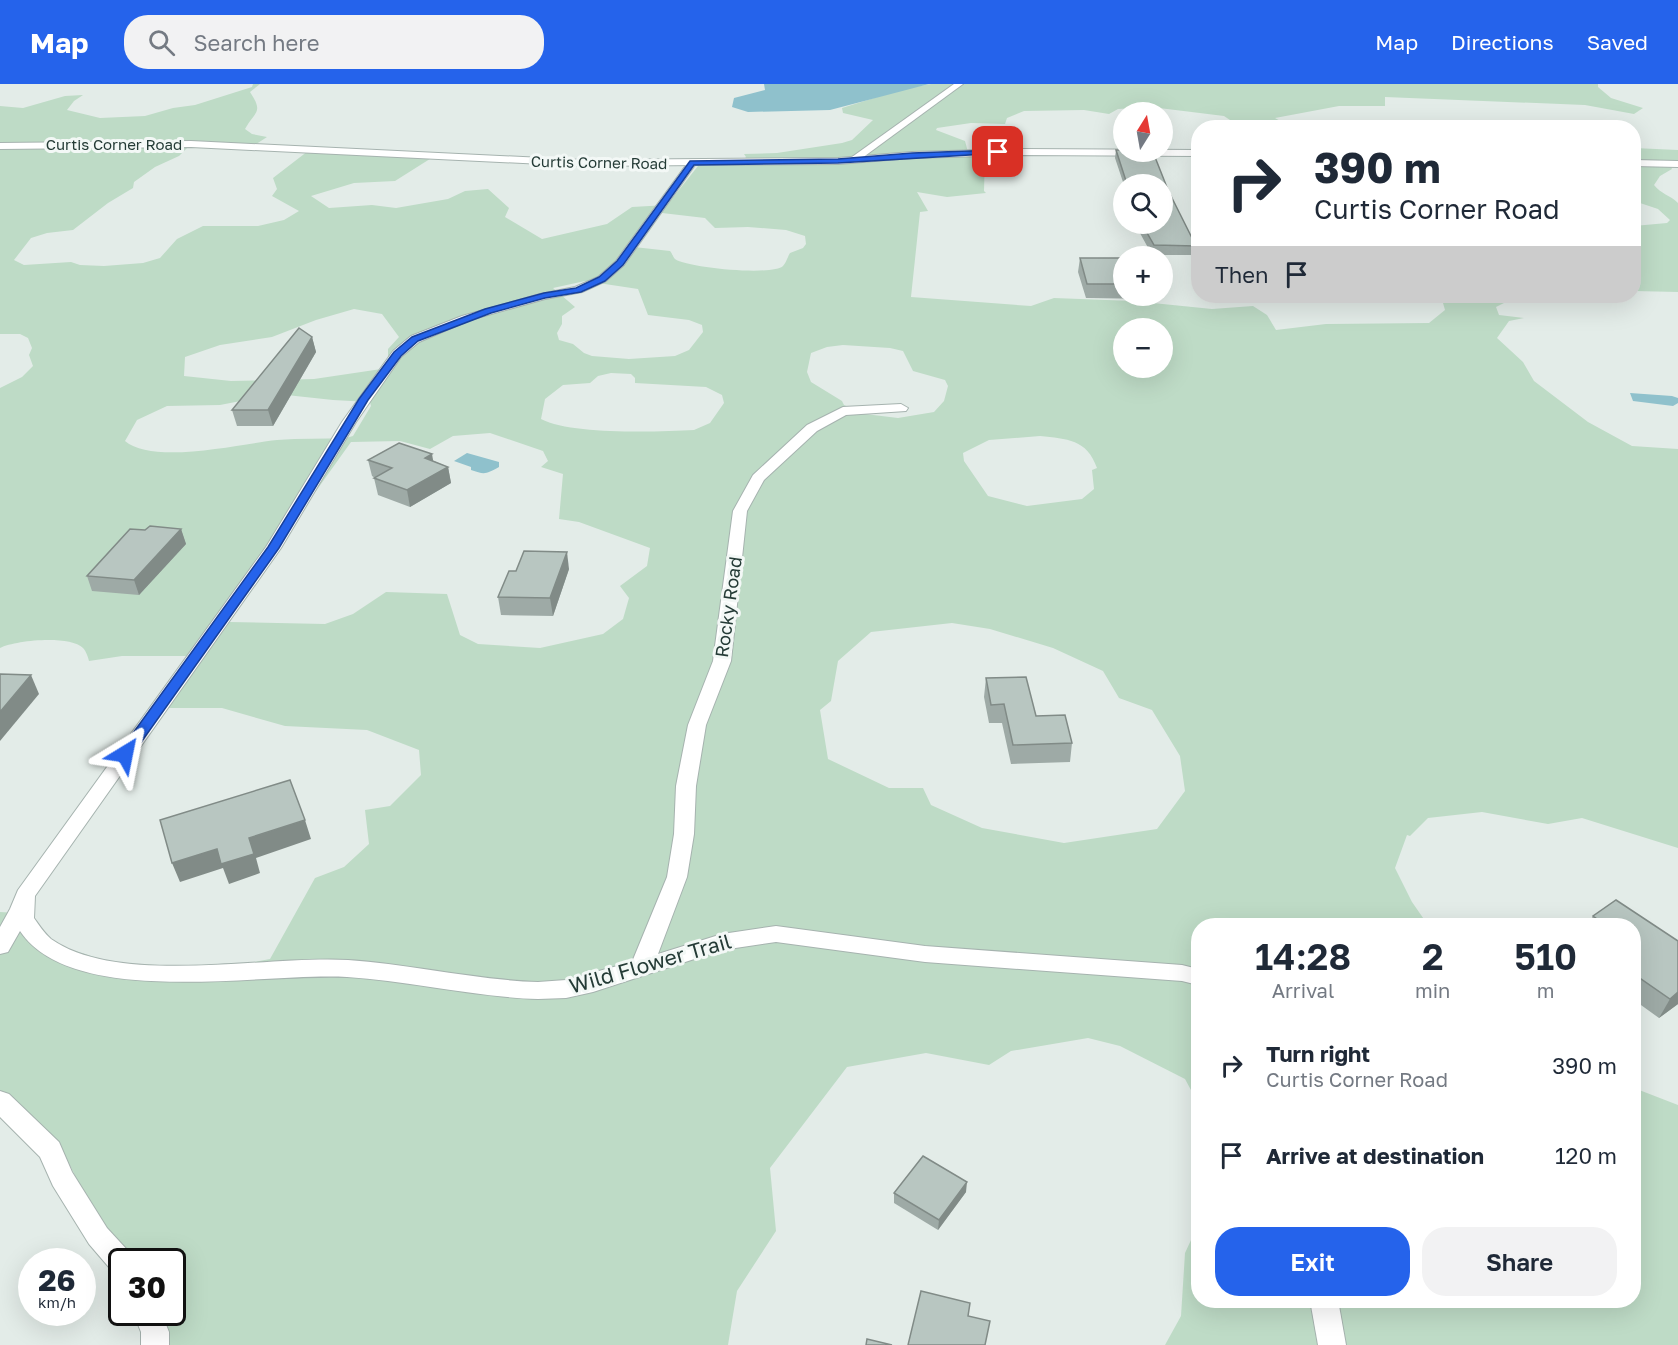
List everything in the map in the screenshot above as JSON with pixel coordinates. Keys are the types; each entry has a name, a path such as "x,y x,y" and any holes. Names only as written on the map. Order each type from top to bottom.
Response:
{"street":[{"path":"855,159 959,84"},
{"name":"Curtis Corner Road","path":"0,146 190,144 554,162 692,163 855,159 975,152 1191,153"},
{"path":"0,946 6,933 16,922 24,905 25,895 273,548 349,422 397,354 415,339 466,318 544,296 578,290 602,279 620,263 692,163"},
{"path":"1641,163 1678,164"},
{"name":"Rocky Road","path":"642,966 677,877 684,834 686,786 697,725 722,661 740,511 758,478 812,428 843,411 901,408"},
{"name":"Wild Flower Trail","path":"24,905 23,919 41,943 57,952 118,970 208,974 268,968 336,968 413,975 495,988 542,991 568,988 632,971 714,943 752,935 776,934 925,954 1078,964 1191,975"},
{"path":"0,1101 50,1150 62,1178 98,1236 109,1248"},
{"path":"1325,1308 1332,1345"},
{"path":"153,1326 155,1345"}],"green space":[{"path":"253,84 260,84 250,92 257,108 245,129 252,134 267,137 250,148 189,146 179,156 155,167 134,182 133,188 108,203 73,230 47,233 31,238 14,260 24,265 71,262 80,265 104,266 143,263 160,258 177,239 203,226 258,226 284,220 299,211 272,196 277,189 273,178 308,151 433,157 395,181 354,183 311,196 329,208 372,205 396,208 448,199 465,191 488,189 509,208 505,217 542,239 607,224 632,207 667,205 698,166 740,164 746,157 744,154 777,153 852,140 873,120 843,113 842,108 903,89 931,84 1598,84 1598,87 1611,98 1643,108 1634,114 1585,105 1385,97 1385,106 1339,106 1275,118 1279,120 1230,120 1224,116 1173,110 1173,102 1113,102 1113,112 1109,114 1084,110 1024,111 1007,118 1005,124 971,123 937,128 936,130 965,141 968,152 985,155 984,191 986,193 947,197 917,192 928,211 920,212 911,297 1031,306 1054,298 1113,300 1113,306 1173,305 1212,309 1253,306 1267,315 1276,330 1326,324 1429,323 1445,310 1443,303 1504,303 1496,307 1499,315 1524,318 1509,321 1497,338 1523,362 1534,381 1588,422 1632,446 1678,449 1678,848 1582,818 1548,824 1482,812 1428,818 1410,836 1407,835 1395,868 1412,902 1423,918 1191,918 1191,1090 1185,1079 1120,1046 1088,1038 1011,1051 989,1065 926,1053 847,1067 770,1168 776,1231 737,1291 728,1345 164,1345 158,1326 186,1326 186,1248 121,1248 89,1204 58,1141 0,1093 0,912 18,913 50,940 63,947 122,966 209,966 244,964 270,959 315,878 344,867 369,844 365,810 390,806 421,775 419,750 367,730 285,726 222,708 169,708 166,703 194,656 122,656 89,661 83,648 67,641 55,640 30,641 0,648 0,388 22,377 33,366 29,355 32,348 28,338 20,334 0,334 0,106 23,108 65,96 83,95 67,110 100,118 145,116 195,105 252,87","holes":["662,213 705,218 715,228 748,227 786,230 805,236 806,244 803,248 790,253 783,266 776,269 748,271 696,265 675,259 670,251 634,247 656,217","585,281 638,289 648,315 689,320 702,325 703,332 689,350 675,356 629,359 592,356 584,353 573,344 559,340 557,333 562,324 562,316 575,307 553,288","354,309 382,314 399,337 388,349 388,368 314,379 231,381 184,376 185,357 220,345 272,337 316,320","843,345 903,351 913,371 945,380 948,386 944,401 934,412 898,418 865,414 844,405 842,401 811,382 807,372 811,353 827,347","611,373 631,374 635,378 635,383 706,387 722,395 724,403 710,423 694,430 638,432 593,430 573,428 541,419 545,399 563,385 590,383 598,376","277,394 370,402 371,406 353,436 346,438 277,440 176,452 155,452 138,448 125,441 137,420 167,406 220,405","490,433 543,451 548,461 541,467 563,474 559,519 579,522 650,548 647,566 620,586 629,598 623,619 603,634 540,648 478,644 460,635 447,594 386,592 353,614 325,624 229,622 226,617 351,442 400,441 430,449 453,436","1040,436 1075,442 1088,451 1093,458 1097,468 1092,470 1094,489 1082,499 1027,506 988,496 964,461 963,453 989,440","952,623 990,629 1053,648 1103,671 1119,698 1152,710 1180,756 1185,791 1157,829 1064,843 982,828 931,805 923,788 889,788 828,759 820,710 831,701 838,661 871,632"]},
{"path":"1641,148 1678,150 1678,163 1670,164 1672,169 1660,176 1654,185 1678,203 1678,292 1641,291 1641,225 1667,223 1670,220 1658,209 1641,203"},
{"path":"1641,1091 1678,1105 1678,1345 1165,1345 1181,1316 1185,1253 1191,1240 1191,1308 1641,1308"}],"water":[{"path":"764,84 929,84 830,110 748,112 732,107 734,98 765,90"},
{"path":"1630,393 1672,396 1678,398 1678,403 1673,406 1633,401"},
{"path":"467,453 499,462 499,467 483,473 471,470 471,467 454,461"}],"building":[{"path":"1120,162 1157,162 1162,174 1124,174"},
{"path":"1173,200 1191,236 1191,246 1154,245 1148,234 1173,234"},
{"path":"1080,258 1113,258 1113,284 1087,284"},
{"path":"299,328 312,337 268,410 232,410"},
{"path":"399,443 432,454 425,458 448,467 407,490 374,478 392,468 368,460"},
{"path":"150,526 181,529 134,580 87,576 130,529 145,530"},
{"path":"524,551 567,552 550,598 498,597 509,571 516,571"},
{"path":"0,674 31,675 0,712"},
{"path":"1026,677 1036,716 1065,715 1072,743 1013,745 1004,704 991,705 986,678"},
{"path":"290,780 305,820 249,838 254,854 221,864 217,849 172,863 160,820"},
{"path":"1616,900 1678,941 1678,992 1670,999 1641,979 1641,918 1596,918 1593,916"},
{"path":"923,1156 967,1182 939,1220 894,1193"},
{"path":"921,1291 970,1303 968,1316 990,1321 985,1345 908,1345"},
{"path":"867,1339 892,1345 866,1345"}],"route":[{"path":"125,754 273,548 364,399 397,354 415,339 466,318 544,296 578,290 602,279 620,263 692,163 838,161 912,155 998,152"}]}
